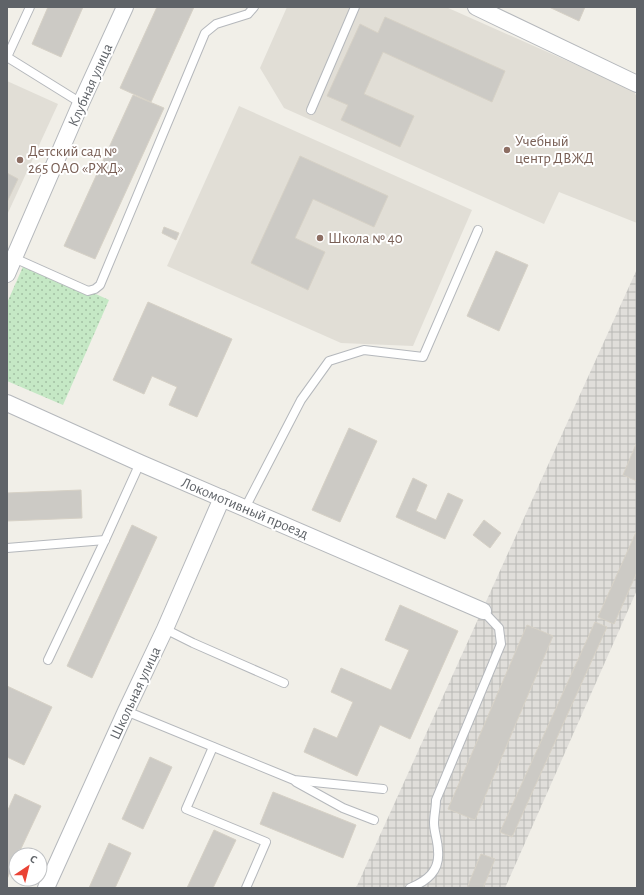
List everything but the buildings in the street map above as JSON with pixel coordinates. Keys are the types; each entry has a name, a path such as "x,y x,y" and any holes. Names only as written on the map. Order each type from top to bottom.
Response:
{"street":[{"name":"Клубная улица","path":"7,274 81,103 125,7"},
{"path":"476,7 637,84"},
{"name":"Локомотивный проезд","path":"7,403 140,463 483,612"},
{"name":"Школьная улица","path":"46,888 126,711 165,630 222,498"}],"lane":[{"path":"30,7 7,57 81,103"},
{"path":"14,258 88,291 95,289 100,285 205,33 216,24 248,14 254,7"},
{"path":"311,110 355,7"},
{"path":"246,508 301,400 329,361 364,350 423,357 478,230"},
{"path":"48,660 106,540 140,463"},
{"path":"7,548 106,540"},
{"path":"410,888 424,883 437,865 438,852 434,822 436,800 501,644 499,628 483,612"},
{"path":"165,630 284,684"},
{"path":"126,711 294,780 343,808 374,820"},
{"path":"213,747 186,809 266,842 246,888"},
{"path":"294,780 384,789"}],"shaded area":[{"name":"Учебный центр ДВЖД","path":"287,7 446,7 633,90 637,97 637,223 559,192 544,224 284,108 260,68"},
{"name":"Детский сад № 265 ОАО «РЖД»","path":"7,81 58,104 7,215"},
{"name":"Школа № 40","path":"239,106 472,210 413,346 341,343 167,266"},
{"path":"637,269 637,590 505,888 356,888"}],"green space":[{"path":"25,262 109,300 63,405 7,381 7,303"}],"place":[{"name":"Учебный центр ДВЖД","path":"507,150"},
{"name":"Детский сад № 265 ОАО «РЖД»","path":"20,160"},
{"name":"Школа № 40","path":"320,238"}]}
